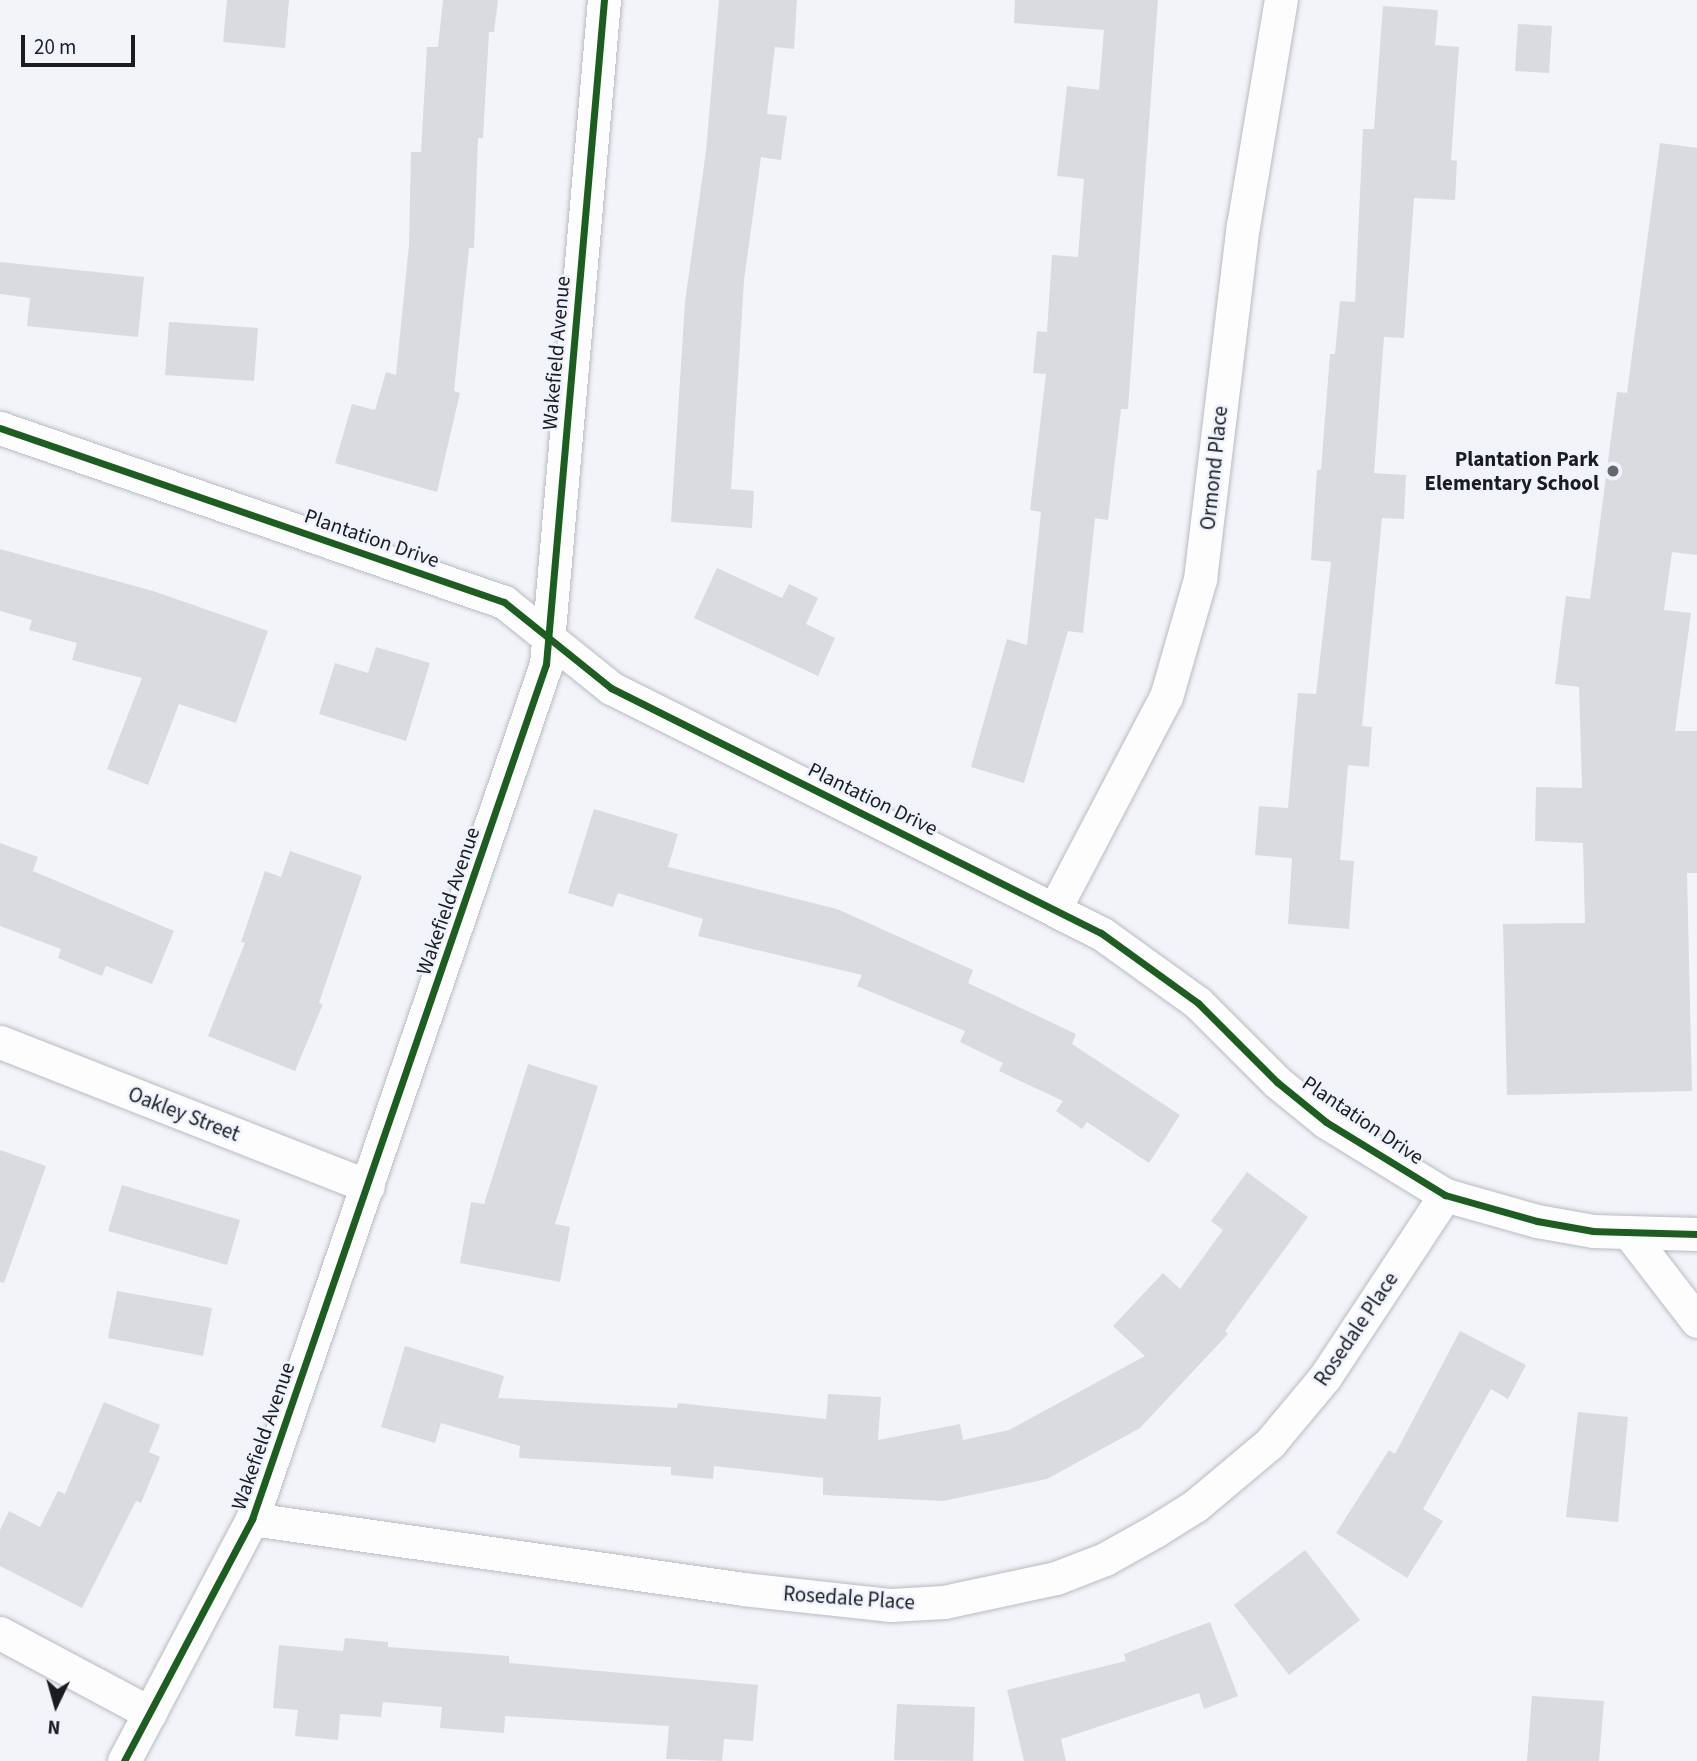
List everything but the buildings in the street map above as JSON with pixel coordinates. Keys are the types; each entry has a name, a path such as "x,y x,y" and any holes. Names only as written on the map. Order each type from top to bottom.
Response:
{"street":[{"name":"Wakefield Avenue","path":"124,1761 252,1519 531,714 550,636 604,0"},
{"name":"Ormond Place","path":"1055,908 1166,698 1200,579 1243,226 1280,0"},
{"name":"Plantation Drive","path":"0,428 493,598 522,613 550,636 576,663 611,688 1055,908 1145,961 1198,1003 1277,1082 1326,1122 1445,1195 1537,1222 1629,1233 1697,1234"},
{"name":"Oakley Street","path":"0,1042 368,1186"},
{"name":"Rosedale Place","path":"252,1519 743,1589 891,1605 944,1602 1056,1578 1105,1559 1165,1525 1226,1482 1270,1443 1325,1377 1445,1195"},
{"path":"1629,1233 1697,1321"},
{"path":"0,1633 150,1713"}],"cycle path":[{"path":"124,1761 252,1519 546,664 604,0"},
{"path":"0,428 504,602 611,688 1101,933 1198,1003 1277,1082 1326,1122 1445,1195 1537,1221 1593,1231 1697,1234"}],"place":[{"name":"Plantation Park Elementary School","path":"1613,471"}]}
